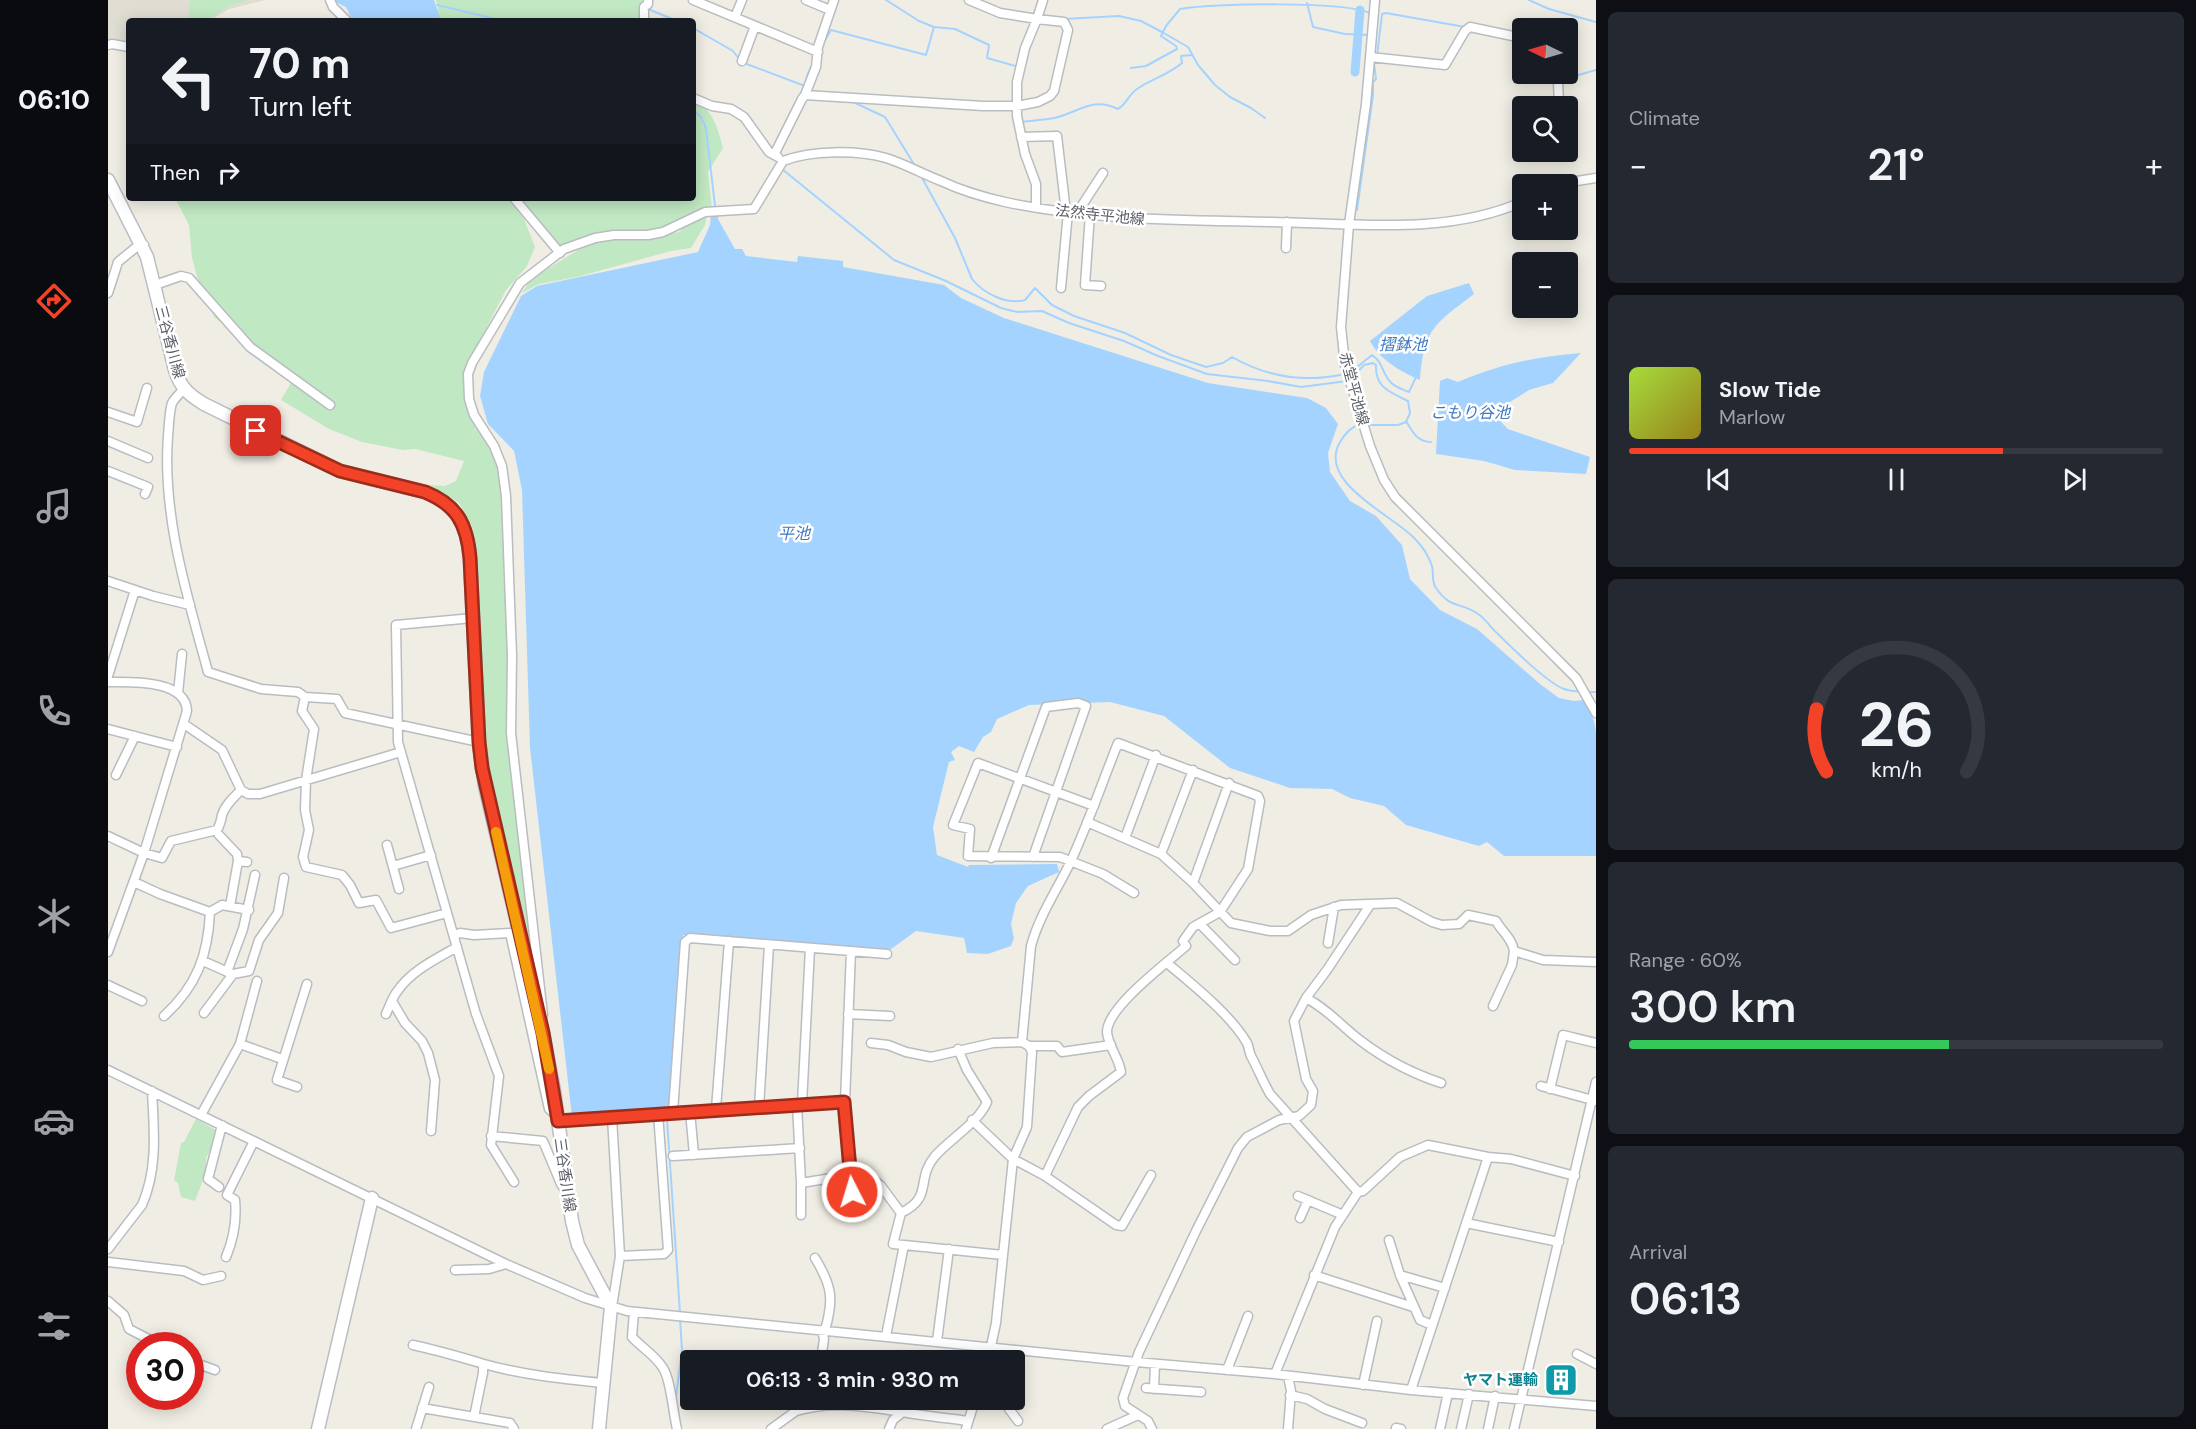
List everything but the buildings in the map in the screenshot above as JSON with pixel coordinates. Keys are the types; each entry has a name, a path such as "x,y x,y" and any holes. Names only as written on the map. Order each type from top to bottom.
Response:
{"main road":[{"name":"三谷香川線","path":"108,180 143,245 175,370 184,389 204,404 314,460 357,476 425,492 438,498 451,507 465,528 473,618 479,742 485,786 543,1033 572,1221 578,1245 612,1307"},
{"path":"318,1429 372,1198"},
{"path":"599,1429 612,1307"}],"street":[{"path":"330,0 333,7 344,18"},
{"path":"644,18 644,7 648,0"},
{"path":"693,0 818,52"},
{"path":"735,17 742,0"},
{"path":"806,0 830,10"},
{"path":"774,155 805,95 816,67 818,52 834,0"},
{"path":"805,95 983,106 1033,104 1050,96 1054,91 1060,69 1067,26 1064,22 1000,13 969,0"},
{"path":"1036,207 1036,184 1017,116 1017,82 1025,48 1032,35 1043,0"},
{"name":"赤堂平池線","path":"1375,0 1366,104 1349,224 1341,327 1342,351 1370,446 1384,480 1395,497 1575,678 1596,713"},
{"path":"742,61 755,26"},
{"path":"1370,57 1445,65 1465,31 1470,27 1512,36"},
{"path":"108,45 126,46"},
{"path":"543,1033 541,990 511,733 512,656 506,496 502,466 494,446 474,415 467,387 472,363 520,283 560,253 575,244 614,234 648,235 663,232 708,211 754,209 783,160 769,152 744,117 731,109 712,106 696,99"},
{"path":"1021,137 1041,141 1057,136 1070,212 1061,288"},
{"name":"法然寺平池線","path":"783,160 821,153 884,157 973,194 1070,212 1153,220 1420,224 1492,213 1512,206"},
{"path":"1051,167 1061,165"},
{"path":"1070,212 1103,173"},
{"path":"1578,181 1596,178"},
{"path":"517,201 560,253"},
{"path":"1090,214 1091,258 1085,285 1101,286"},
{"path":"1286,248 1287,222"},
{"path":"108,293 118,262 143,245"},
{"path":"155,285 182,276 189,278 250,347 330,405"},
{"path":"108,412 137,422 147,388"},
{"path":"184,389 172,403 166,468 167,499 190,605 208,672 261,688 298,692 305,697 337,699 345,713 479,742"},
{"path":"108,441 148,458"},
{"path":"108,471 148,487 145,494"},
{"path":"108,581 190,605"},
{"path":"108,676 135,590"},
{"path":"473,618 396,625 398,742 476,1014 499,1076 491,1145 513,1182"},
{"path":"178,693 182,654"},
{"path":"108,682 144,681 178,693 186,703 184,724 144,854 108,952"},
{"path":"305,697 302,711 314,729 306,780 305,810 309,830 303,857 306,867 342,875 359,903 376,900 391,928 447,913"},
{"path":"991,858 1046,707 1078,703 1086,706 1034,857"},
{"path":"184,724 222,750 241,790 248,795 260,794 401,752"},
{"path":"108,729 177,747"},
{"path":"116,775 135,736"},
{"path":"991,1350 1013,1159 1027,1127 1032,1052 1025,1044 1031,946 1094,806 1118,743 1230,783 1258,796 1260,801 1248,869 1220,912 1193,927 1183,941 1186,946 1124,1000 1111,1018 1107,1028 1121,1072 1078,1107 1045,1176"},
{"path":"1125,838 1156,755"},
{"path":"1094,806 978,763 953,825 970,829 968,856 1060,857 1103,874 1134,893"},
{"path":"1161,854 1193,770"},
{"path":"1193,883 1230,783"},
{"path":"108,836 144,854 162,858 171,841 217,830 222,822 222,814 241,790"},
{"path":"1087,822 1161,854 1193,883 1231,923 1270,931 1288,931 1311,915 1341,905 1396,903 1432,922 1443,925 1459,924 1467,915 1496,921 1499,929 1512,941 1514,951 1512,965 1493,1006"},
{"path":"219,835 242,861 230,906"},
{"path":"387,845 399,889"},
{"path":"393,866 431,855"},
{"path":"204,1013 230,973 249,910 255,876"},
{"path":"203,961 230,973 249,971 259,940 278,913 284,878"},
{"path":"134,882 210,912"},
{"path":"210,912 222,904 249,910"},
{"path":"1152,1429 1148,1421 1125,1406 1123,1398 1139,1352 1238,1148 1247,1137 1279,1120 1299,1116 1311,1105 1313,1091 1306,1079 1294,1021 1306,998 1370,905"},
{"path":"1328,943 1334,907"},
{"path":"164,1016 196,977 203,961 209,936 210,912"},
{"path":"1200,924 1235,960"},
{"path":"454,935 510,933 549,1109 557,1119 844,1102"},
{"path":"673,1112 685,942 690,938 887,954"},
{"path":"716,1109 729,941"},
{"path":"759,1107 769,945"},
{"path":"386,1014 396,992 423,967 457,946"},
{"path":"801,1215 799,1104 810,948"},
{"path":"850,951 844,1102 852,1192"},
{"path":"1514,951 1543,960 1596,962"},
{"path":"1167,963 1210,1000 1248,1044 1270,1094 1358,1192"},
{"path":"201,1115 240,1044 257,981"},
{"path":"297,1087 277,1080 307,984"},
{"path":"108,985 142,1001"},
{"path":"1306,998 1324,1007 1360,1040 1393,1063 1441,1083"},
{"path":"392,1002 405,1023 422,1041 428,1053 435,1080 431,1131"},
{"path":"848,1014 890,1016"},
{"path":"1594,1100 1546,1088 1563,1035 1596,1043"},
{"path":"871,1043 888,1045 906,1052 931,1057 993,1042 1057,1046 1062,1052 1111,1045"},
{"path":"240,1044 282,1059"},
{"path":"958,1049 967,1070 987,1102 983,1112 935,1156 925,1171 924,1191 910,1208 901,1213 893,1244 1003,1255"},
{"path":"108,1070 506,1264 585,1298 634,1312 1275,1374 1411,1390 1596,1406"},
{"path":"1514,1429 1594,1100 1596,1082"},
{"path":"108,1249 142,1205 148,1189 154,1153 152,1091"},
{"path":"690,1111 694,1155"},
{"path":"620,1256 664,1254 668,1250 658,1113"},
{"path":"612,1117 620,1256 612,1307"},
{"path":"972,1120 1013,1159 1045,1176 1116,1225 1122,1226 1150,1175"},
{"path":"219,1187 208,1179 222,1125"},
{"path":"491,1136 543,1141 561,1184 568,1193"},
{"path":"226,1257 237,1217 235,1200 227,1195 254,1141"},
{"path":"1275,1374 1335,1227 1358,1192 1364,1191 1400,1157 1428,1145 1488,1157 1511,1159 1575,1176"},
{"path":"673,1156 800,1148"},
{"path":"1411,1390 1488,1157"},
{"path":"801,1183 850,1175"},
{"path":"874,1180 901,1213"},
{"path":"1298,1196 1343,1215"},
{"path":"1300,1218 1308,1200"},
{"path":"1466,1223 1559,1242"},
{"path":"1389,1240 1413,1307 1420,1320 1432,1325"},
{"path":"886,1336 904,1245"},
{"path":"937,1341 949,1249"},
{"path":"814,1258 827,1283 832,1305 823,1330 822,1350"},
{"path":"108,1262 184,1271 203,1280 221,1276"},
{"path":"455,1270 489,1269 506,1264"},
{"path":"1314,1275 1413,1307"},
{"path":"1401,1275 1444,1288"},
{"path":"108,1301 124,1316 129,1329 135,1332"},
{"path":"634,1312 632,1337 638,1345 652,1354 664,1369 677,1429"},
{"path":"1227,1370 1248,1316"},
{"path":"1363,1384 1377,1321"},
{"path":"413,1345 468,1358 483,1364 551,1378 603,1383"},
{"path":"1577,1354 1596,1364"},
{"path":"474,1417 483,1364"},
{"path":"1155,1364 1150,1389 1201,1392"},
{"path":"204,1366 215,1370"},
{"path":"1288,1376 1290,1395 1288,1429"},
{"path":"416,1429 429,1387"},
{"path":"1440,1429 1448,1393"},
{"path":"1461,1429 1468,1394"},
{"path":"1290,1395 1307,1399 1325,1409 1362,1423"},
{"path":"1488,1429 1495,1396"},
{"path":"773,1428 796,1411 819,1405 869,1407 967,1425 972,1410"},
{"path":"422,1408 510,1423 514,1429"},
{"path":"1010,1410 1018,1421"},
{"path":"889,1429 892,1420 903,1412"},
{"path":"1107,1429 1138,1415"}],"shaded area":[{"path":"108,0 266,0 229,9 214,18 126,18 126,44 108,41"}],"green space":[{"path":"190,0 249,0 229,6 210,18 188,18"},
{"path":"436,0 645,0 644,18 403,18 438,9"},
{"path":"696,102 710,113 723,148 708,172 712,208 686,215 663,229 625,233 614,231 551,250 521,201 696,201"},
{"path":"177,201 510,201 524,219 535,247 527,266 506,290 479,342 466,375 477,423 471,440 478,423 501,467 505,496 509,728 537,986 488,777 472,526 459,503 429,485 445,486 456,481 464,461 415,449 403,450 362,442 329,429 281,400 295,376 215,318 201,291 192,258 189,225"},
{"path":"707,216 705,225 691,248 671,251 577,277 539,284 522,293 531,279 588,244 609,237 659,236 679,232 692,219"},
{"path":"196,1119 216,1130 214,1143 206,1158 206,1172 195,1201 181,1197 178,1183 174,1180 181,1143 184,1142"}],"water":[{"path":"331,0 434,0 440,18 352,18 346,7"},
{"name":"平池","path":"711,214 718,214 718,219 735,249 742,249 746,256 797,262 798,256 843,261 843,267 944,285 961,298 1004,318 1208,383 1307,398 1326,408 1338,424 1328,453 1330,472 1350,501 1376,516 1402,545 1410,579 1440,610 1477,629 1559,698 1583,700 1588,708 1594,720 1596,734 1596,856 1504,856 1487,842 1479,846 1406,825 1384,806 1350,798 1332,789 1290,788 1230,768 1164,716 1110,702 1029,705 997,719 991,732 983,737 974,752 959,746 951,752 955,760 949,762 933,827 937,855 968,867 969,865 1057,864 1059,872 1028,886 1016,903 1011,924 1014,938 1011,946 988,954 967,953 964,938 916,931 887,952 683,935 669,1110 572,1117 530,748 522,490 514,451 488,424 480,396 484,372 521,296 537,286 698,252 710,225"},
{"name":"摺鉢池","path":"1469,283 1474,294 1441,321 1429,338 1420,380 1391,364 1374,348 1370,341 1427,296"},
{"name":"こもり谷池","path":"1581,353 1553,383 1529,390 1510,402 1502,415 1502,423 1508,429 1590,457 1586,474 1515,470 1484,461 1436,454 1440,381 1447,378 1458,382 1488,370 1518,362"}],"waterway":[{"path":"886,0 919,21 934,27"},
{"path":"1529,0 1549,9 1596,22"},
{"path":"1307,3 1313,27 1345,34 1368,35"},
{"path":"437,5 491,18"},
{"path":"1131,68 1146,66 1177,49 1161,36 1180,9 1249,5 1309,5 1336,7 1372,14"},
{"path":"648,9 670,18"},
{"path":"1355,72 1360,10"},
{"path":"1377,56 1382,14 1465,27"},
{"path":"1064,19 1119,16 1141,21 1188,47 1198,65 1215,85 1265,118"},
{"path":"824,42 831,30 926,55 934,27 955,29 989,45 987,58 1019,67"},
{"path":"696,30 733,51 740,60"},
{"path":"1020,122 1063,116 1100,104 1118,109 1137,89 1182,63 1181,56 1192,55"},
{"path":"1357,210 1373,82 1376,79 1375,61"},
{"path":"744,63 805,86 812,65"},
{"path":"1578,75 1596,70"},
{"path":"853,102 885,117 915,166"},
{"path":"696,113 701,117 706,128 715,206"},
{"path":"782,169 894,260 946,281 1001,308 1017,312 1042,311 1207,374 1301,387 1347,381"},
{"path":"921,176 955,238 972,279 989,294 1003,300 1018,301 1025,300 1035,288 1052,305 1074,316 1125,333 1171,355 1206,367 1223,363 1232,357 1273,374 1301,378 1345,374"},
{"path":"1351,372 1372,355 1380,363 1390,382 1398,387 1409,392 1416,377"},
{"path":"1352,378 1364,365 1373,363 1376,365 1376,373 1381,384 1390,392 1408,401 1410,413 1406,422 1398,425 1365,425"},
{"path":"1406,421 1419,438 1431,442"},
{"path":"1359,425 1351,429 1340,442 1336,457 1339,471 1348,485 1418,542 1431,563 1434,585 1446,600 1481,616 1520,655 1557,685 1566,690 1582,692"},
{"path":"1587,692 1596,692"},
{"path":"667,1119 680,1313"},
{"path":"676,1397 682,1350 680,1319"}],"slow traffic":[{"path":"496,832 543,1033 549,1069"}],"place":[{"name":"ヤマト運輸","path":"1561,1380"}],"route":[{"path":"256,431 340,471 425,492 438,498 451,507 465,528 470,558 482,768 543,1033 558,1121 844,1102 852,1192"}]}
